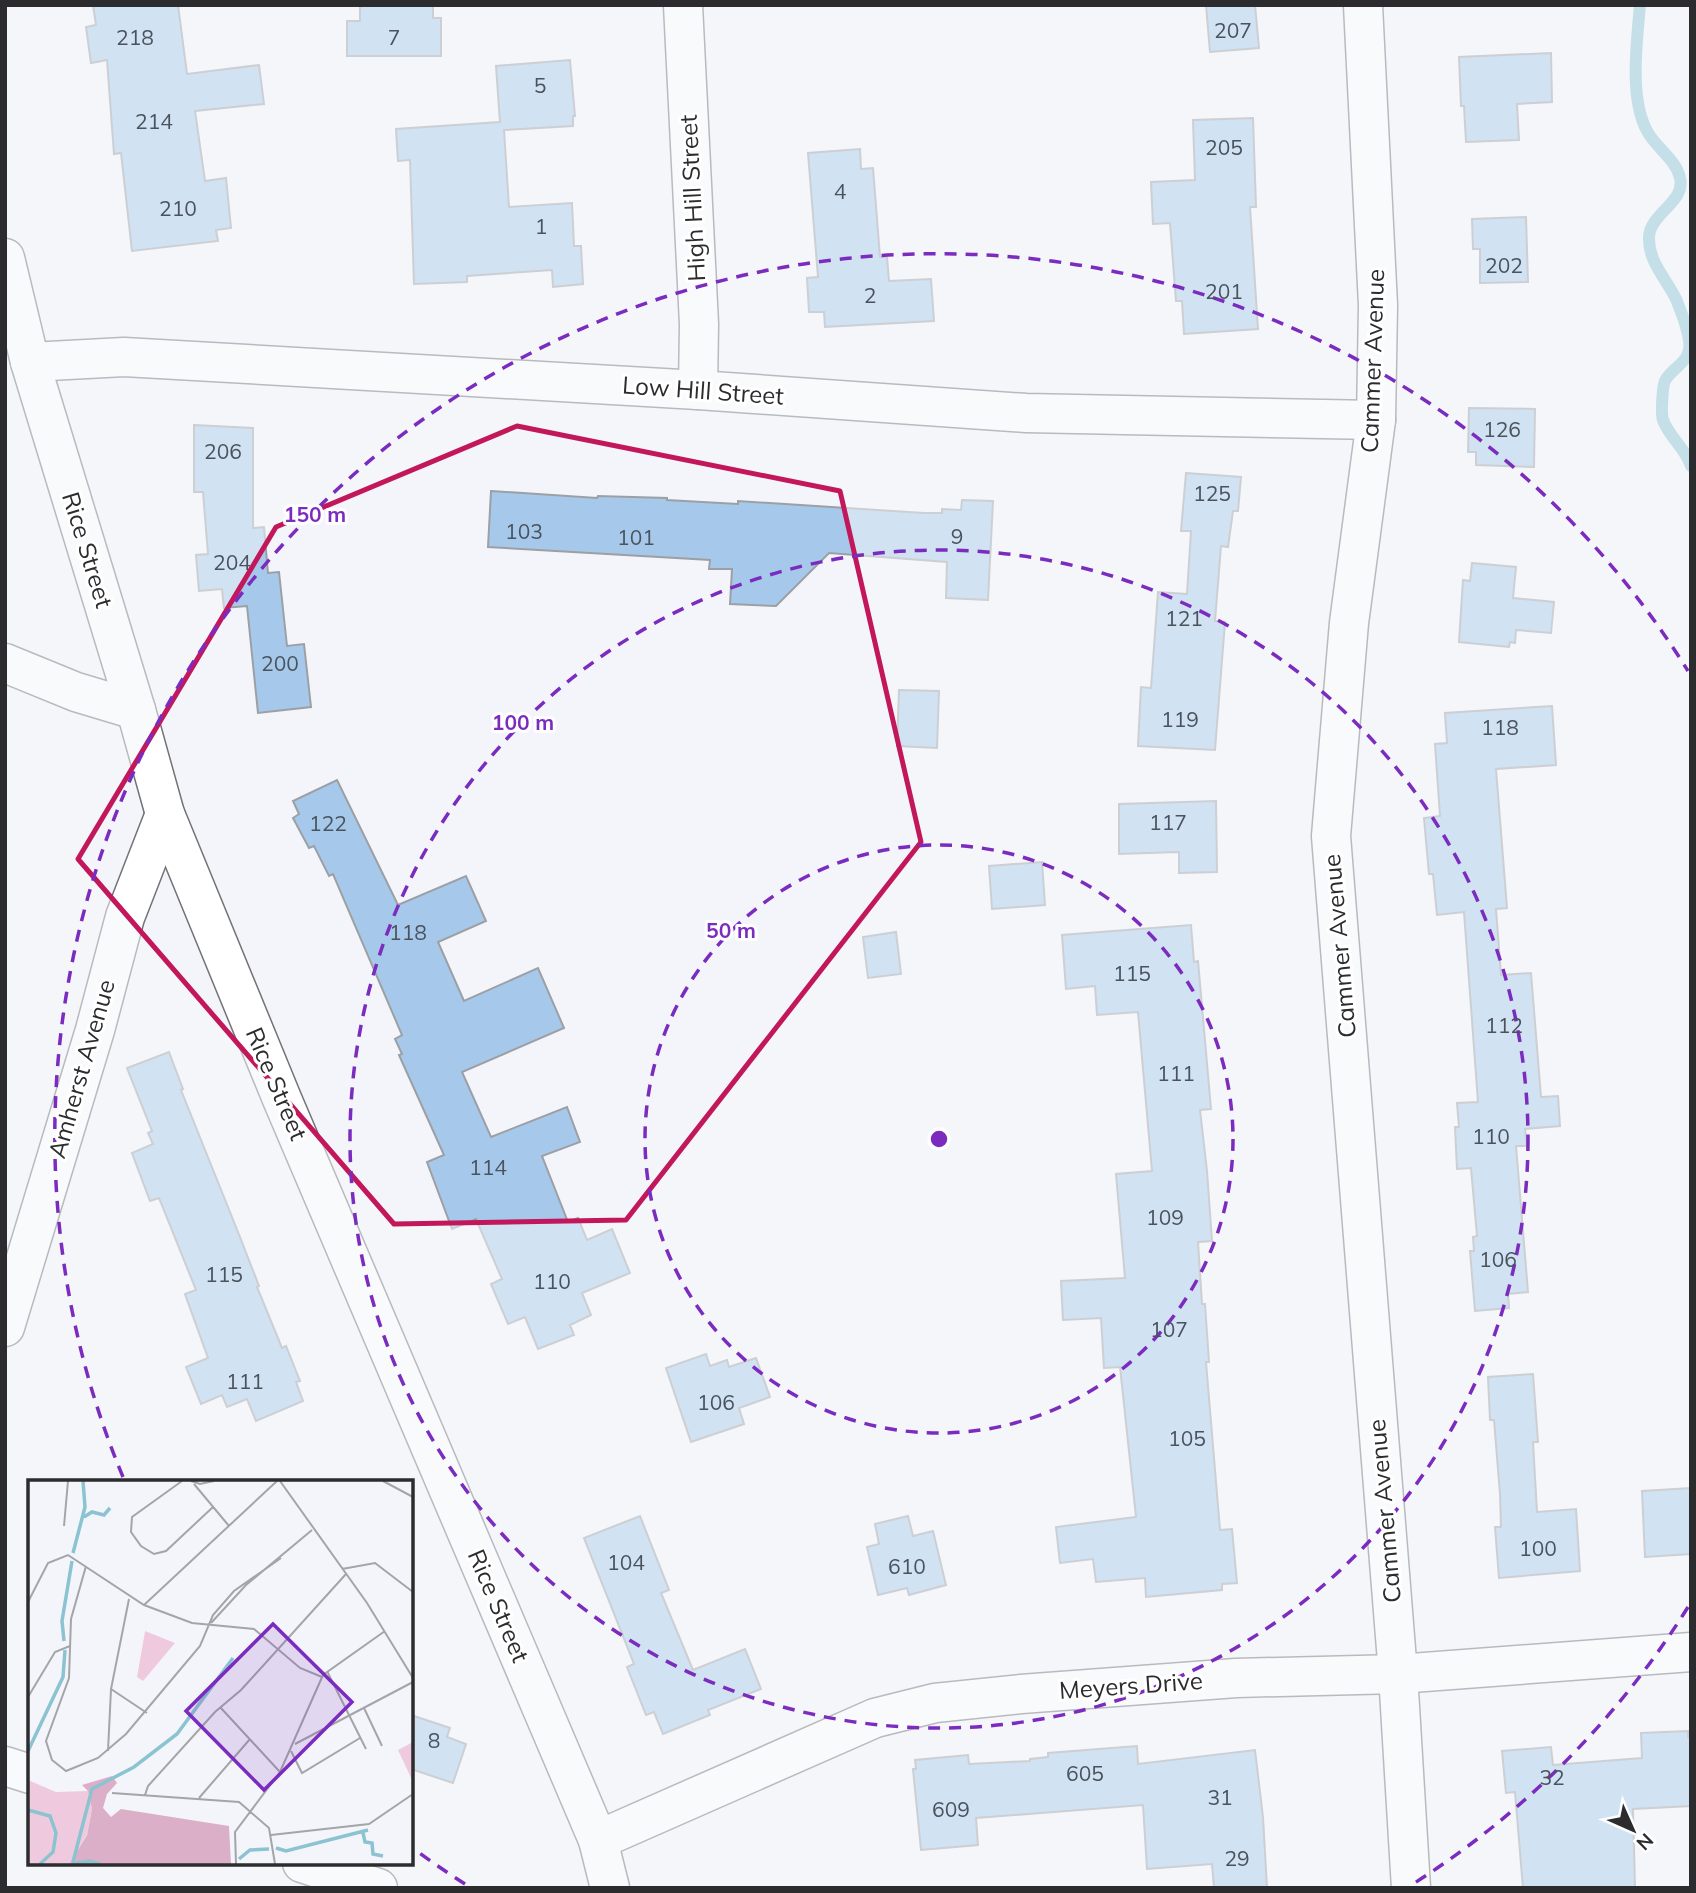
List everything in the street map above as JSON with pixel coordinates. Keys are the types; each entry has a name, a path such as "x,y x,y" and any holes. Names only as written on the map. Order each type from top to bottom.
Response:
{"street":[{"name":"High Hill Street","path":"683,5 699,324 698,390"},
{"name":"Cammer Avenue","path":"1363,5 1378,305 1376,420 1349,623 1331,836 1398,1674 1411,1888"},
{"name":"Rice Street","path":"5,258 30,362 165,814 282,1099 597,1839 610,1888"},
{"name":"Low Hill Street","path":"30,362 124,357 698,390 1026,413 1376,420"},
{"path":"5,663 76,692 136,710"},
{"name":"Amherst Avenue","path":"5,1326 95,1030 125,918 165,814"},
{"name":"Meyers Drive","path":"597,1839 875,1718 935,1703 1236,1678 1398,1674 1691,1652"},
{"path":"5,1766 28,1773"},
{"path":"309,1865 378,1888"}],"highlighted area":[{"path":"517,426 840,491 921,842 626,1220 394,1224 78,859 276,527"}],"building":[{"path":"93,5 178,5 187,74 259,65 264,104 195,111 205,181 226,178 231,228 216,230 218,241 132,251 121,153 114,154 107,60 91,63 86,27 96,25"},
{"path":"360,5 433,5 433,18 441,18 441,56 347,56 347,21 360,21"},
{"path":"1206,5 1255,5 1259,48 1210,52"},
{"path":"1551,53 1552,102 1517,104 1519,140 1466,142 1459,57"},
{"path":"570,60 575,116 573,126 504,130 509,207 572,203 574,246 581,246 583,284 553,287 552,270 467,276 467,282 414,284 410,160 398,161 396,129 500,122 496,66"},
{"path":"1253,118 1256,207 1250,207 1258,329 1184,334 1182,301 1176,301 1170,223 1153,224 1151,182 1195,180 1193,120"},
{"path":"860,149 861,169 873,168 880,257 887,257 889,281 931,279 934,321 825,327 824,312 809,312 807,278 818,277 808,153"},
{"path":"1526,217 1528,282 1480,283 1480,249 1473,249 1472,219"},
{"path":"1469,408 1535,409 1534,467 1476,465 1476,452 1468,452"},
{"path":"194,425 253,428 253,528 264,527 268,573 279,572 287,646 304,644 311,707 258,713 247,606 224,608 222,589 199,591 196,555 208,554 203,492 194,492"},
{"path":"1186,473 1241,477 1238,511 1233,511 1228,547 1221,546 1215,621 1225,622 1215,750 1138,746 1141,687 1151,688 1158,592 1187,594 1191,531 1181,531"},
{"path":"491,491 597,498 667,498 738,504 738,501 924,513 942,513 942,509 961,510 962,500 993,501 988,600 946,598 947,562 829,553 776,606 730,604 732,569 709,569 710,560 488,547"},
{"path":"1472,563 1516,567 1513,598 1554,602 1551,633 1516,630 1515,643 1510,642 1509,647 1459,642 1463,580 1470,581"},
{"path":"899,690 939,691 937,748 897,746"},
{"path":"1552,706 1556,765 1496,769 1507,908 1496,909 1501,975 1531,973 1541,1097 1558,1096 1560,1126 1525,1129 1527,1146 1516,1146 1528,1292 1508,1294 1509,1308 1475,1311 1470,1251 1474,1251 1473,1237 1477,1236 1471,1168 1457,1169 1455,1127 1459,1127 1457,1103 1478,1102 1464,912 1437,915 1433,874 1429,874 1424,818 1440,816 1435,744 1447,743 1445,713"},
{"path":"337,780 398,905 466,876 486,921 438,942 464,1001 538,968 564,1028 462,1072 491,1137 567,1107 580,1142 542,1156 568,1222 578,1218 587,1240 612,1229 630,1273 582,1293 591,1315 570,1325 574,1335 538,1349 525,1317 508,1324 491,1284 502,1279 476,1219 452,1229 427,1162 444,1155 399,1055 402,1054 395,1039 402,1035 333,874 329,876 314,846 309,848 293,818 299,814 293,801"},
{"path":"1216,801 1217,872 1179,873 1179,852 1119,854 1119,804"},
{"path":"1042,862 1045,905 992,909 989,866"},
{"path":"1191,925 1194,962 1198,961 1211,1109 1200,1110 1212,1241 1198,1242 1209,1362 1206,1362 1220,1530 1232,1529 1237,1583 1222,1584 1222,1590 1146,1597 1145,1578 1096,1582 1093,1559 1060,1563 1056,1527 1136,1517 1120,1367 1104,1368 1101,1318 1063,1320 1061,1281 1125,1278 1116,1174 1152,1171 1138,1012 1097,1015 1095,986 1066,989 1062,935"},
{"path":"896,932 901,974 868,978 863,937"},
{"path":"169,1052 183,1089 181,1090 259,1286 257,1287 282,1348 286,1346 300,1381 296,1382 303,1401 256,1421 247,1399 227,1407 222,1395 201,1404 186,1367 208,1358 185,1294 196,1290 159,1198 150,1201 132,1153 153,1144 148,1133 152,1131 127,1068"},
{"path":"706,1354 710,1366 727,1360 729,1367 756,1358 770,1397 739,1408 744,1424 691,1442 666,1368"},
{"path":"1533,1374 1538,1442 1533,1442 1537,1512 1576,1509 1580,1571 1499,1578 1495,1527 1501,1527 1500,1494 1494,1420 1490,1420 1488,1377"},
{"path":"1691,1488 1691,1554 1645,1557 1642,1491"},
{"path":"640,1516 669,1590 661,1593 693,1670 745,1649 761,1689 708,1710 710,1715 663,1734 654,1712 646,1715 627,1667 634,1664 584,1538"},
{"path":"908,1516 913,1536 933,1531 946,1585 909,1595 907,1588 878,1595 867,1547 879,1544 875,1524"},
{"path":"413,1716 450,1728 447,1737 466,1744 453,1783 413,1770"},
{"path":"1688,1731 1688,1737 1691,1737 1691,1806 1633,1809 1635,1887 1523,1888 1515,1792 1506,1793 1502,1751 1551,1747 1553,1765 1642,1758 1641,1733"},
{"path":"1137,1746 1138,1764 1255,1750 1263,1817 1267,1888 1214,1888 1212,1864 1147,1869 1143,1805 976,1818 978,1845 921,1850 913,1769 916,1769 915,1760 968,1755 969,1764 1030,1761 1048,1757 1048,1753"}],"waterway":[{"path":"1640,5 1636,86 1641,118 1655,143 1678,171 1680,178 1678,194 1651,229 1649,246 1654,262 1676,299 1689,340 1686,358 1665,382 1662,417 1691,466"}]}
